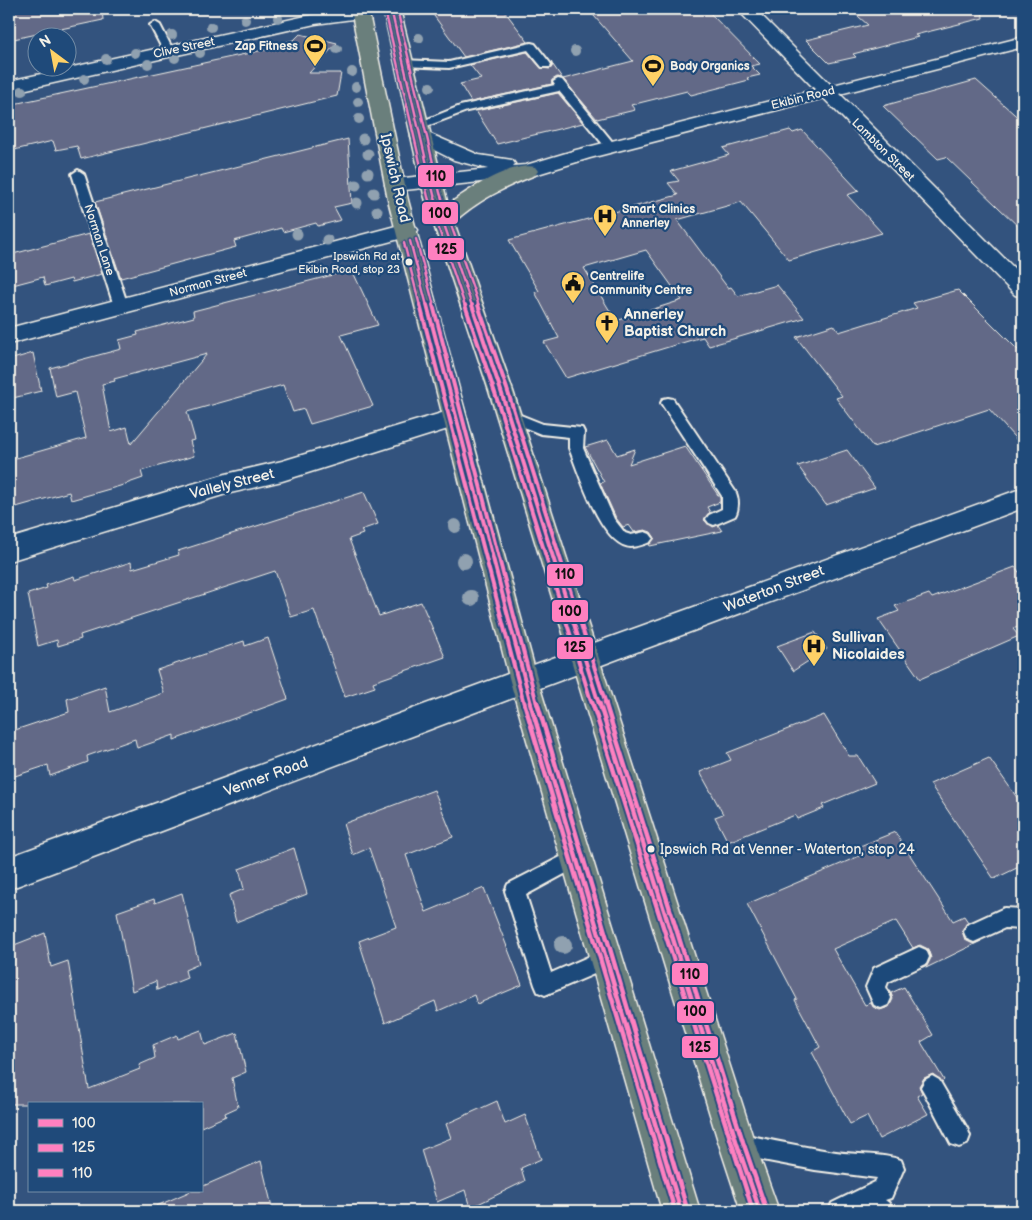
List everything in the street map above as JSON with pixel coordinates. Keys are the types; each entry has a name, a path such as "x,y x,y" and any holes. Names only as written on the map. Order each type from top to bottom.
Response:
{"highway":[{"path":"390,9 431,182 443,221 508,416 737,1144 760,1211"},
{"name":"Ipswich Road","path":"360,11 395,185 524,681 682,1211"},
{"path":"443,221 459,204 484,188 528,171"}],"street":[{"name":"Lambton Street","path":"744,9 1023,290"},
{"name":"Clive Street","path":"9,87 314,19 360,11"},
{"name":"Ekibin Road","path":"395,185 528,171 583,154 1023,42"},
{"name":"Ekibin Road","path":"420,131 463,157 489,163 520,164 583,154"},
{"name":"Norman Street","path":"9,336 407,230"},
{"name":"Vallely Street","path":"9,550 226,484 282,471 455,418"},
{"name":"Waterton Street","path":"524,681 1023,498"},
{"name":"Venner Road","path":"9,873 524,681"}],"lane":[{"path":"155,25 169,52"},
{"path":"402,63 449,65 530,46 546,64"},
{"path":"420,131 464,108 560,84 611,147"},
{"name":"Norman Lane","path":"78,174 121,306"},
{"path":"668,403 730,495 730,512 714,519"},
{"path":"508,416 541,429 577,432 576,448 608,523 620,537 631,541 645,538"},
{"path":"576,858 515,891 550,983 606,959"},
{"path":"974,932 1004,918 1023,919"},
{"path":"881,998 876,987 881,975 919,957"},
{"path":"932,1087 959,1136"},
{"path":"737,1144 826,1162 862,1167 893,1168 874,1206 840,1211"}],"building":[{"path":"9,9 102,9 103,20 65,28 28,28 28,36 9,40"},
{"path":"429,9 503,9 528,42 464,57"},
{"path":"588,9 706,9 760,64 751,66 760,75 747,78 749,80 691,95 687,91 631,105 635,110 597,119 563,79 633,61"},
{"path":"850,9 982,9 983,18 915,35 918,37 853,54 856,57 829,63 806,40 868,25"},
{"path":"300,34 337,43 309,73 341,73 337,96 81,159 77,146 56,150 53,141 14,150 9,132 9,105 259,51 281,48 278,44 294,40"},
{"path":"527,52 541,68 550,69 553,65 562,78 557,77 552,80 552,84 471,102 460,84 481,79 470,65"},
{"path":"976,80 1023,122 1023,231 946,157 938,159 883,106"},
{"path":"558,93 583,123 497,144 476,111"},
{"path":"790,130 793,133 802,130 859,191 847,195 882,233 789,260 741,202 677,220 728,288 731,287 738,296 777,285 804,318 709,346 703,337 695,339 566,378 544,342 559,338 535,292 539,291 509,240 678,195 668,183 679,181 671,171 729,155 723,148","holes":["646,250 682,300 616,321 584,268"]},
{"path":"348,139 352,203 334,207 341,220 318,226 316,223 283,232 281,228 234,241 236,247 121,278 95,202"},
{"path":"89,234 102,274 72,282 71,279 45,286 43,277 9,286 9,255"},
{"path":"352,270 378,325 341,335 373,406 310,424 304,409 293,412 283,385 187,412 195,440 190,441 194,456 141,471 143,478 120,486 71,500 69,492 9,509 9,460 86,438 75,392 56,397 50,368 121,349 119,340 138,335 137,332 194,317 193,311","holes":["207,354 131,444 127,427 111,432 102,384 115,381 114,379"]},
{"path":"958,290 1023,355 1023,447 989,409 873,447 836,398 842,396 796,337 834,325 839,332 917,308 913,303"},
{"path":"33,353 41,391 9,399 9,360"},
{"path":"608,440 617,455 635,449 629,464 685,446 720,498 720,502 707,507 710,512 704,520 713,527 718,525 722,531 650,546 649,544 655,538 651,532 645,530 634,532 629,525 623,527 616,518 600,483 604,482 585,447"},
{"path":"847,450 875,488 826,505 798,466"},
{"path":"364,492 378,524 361,530 363,534 349,539 379,616 421,602 445,657 373,682 375,687 345,697 314,610 291,617 275,571 80,635 81,639 58,646 57,640 38,646 28,594 47,588 46,585 74,576 75,580 131,562 132,569 179,555 178,551"},
{"path":"1015,567 1023,577 1023,625 1013,629 1019,636 920,679 878,619 899,611 895,606 929,594 932,598"},
{"path":"815,632 827,649 793,671 777,646"},
{"path":"268,638 288,699 174,740 174,735 137,748 135,739 87,756 88,762 50,776 48,765 9,778 9,732 69,712 67,699 105,686 110,712 164,693 157,670 244,641 245,646"},
{"path":"824,715 849,756 858,756 875,783 822,805 824,808 797,819 795,815 728,842 715,817 723,814 700,772 731,760 727,753"},
{"path":"989,758 1023,806 1023,865 994,879 930,784"},
{"path":"434,790 453,837 406,855 426,912 484,888 522,985 477,1004 474,995 438,1011 435,1001 385,1023 359,941 396,927 369,848 353,855 343,824"},
{"path":"895,832 953,921 964,916 968,922 962,931 965,940 973,944 981,941 926,968 931,958 928,949 920,945 913,948 896,921 833,949 865,1005 871,1003 873,1007 880,1010 889,1007 893,999 891,993 904,987 933,1035 921,1042 944,1080 942,1082 933,1074 924,1078 919,1086 922,1093 917,1096 928,1114 879,1139 867,1116 850,1124 812,1052 820,1047 747,904 864,854 860,846"},
{"path":"294,848 307,894 236,922 229,895 244,889 239,869"},
{"path":"182,893 199,964 185,970 187,978 157,990 156,981 132,991 117,912 154,899 155,903"},
{"path":"45,933 51,967 68,961 89,1089 140,1069 139,1065 155,1058 153,1045 177,1035 178,1039 201,1030 205,1045 237,1033 246,1072 232,1078 238,1107 225,1113 226,1116 202,1127 202,1102 28,1102 28,1104 9,1104 9,947"},
{"path":"497,1101 505,1124 525,1115 541,1159 521,1168 525,1181 470,1208 465,1190 437,1202 421,1150 451,1138 446,1124"},
{"path":"261,1161 273,1211 145,1211 189,1192 202,1192 202,1187"}],"transit line":[{"name":"100","path":"391,9 434,195 501,391 737,1144 760,1211"},
{"name":"110","path":"397,9 440,193 507,389 743,1142 766,1209"},
{"name":"125","path":"385,10 428,197 495,393 753,1211"},
{"name":"110","path":"416,239 547,741 687,1209"},
{"name":"100","path":"410,241 541,743 681,1211"},
{"name":"125","path":"404,243 535,745 675,1211"}],"place":[{"name":"Zap Fitness","path":"315,67"},
{"name":"Body Organics","path":"653,87"},
{"name":"Smart Clinics Annerley","path":"605,237"},
{"name":"Ipswich Rd at Ekibin Road, stop 23","path":"409,262"},
{"name":"Centrelife Community Centre","path":"573,304"},
{"name":"Annerley Baptist Church","path":"607,344"},
{"name":"Sullivan Nicolaides","path":"814,667"},
{"name":"Ipswich Rd at Venner - Waterton, stop 24","path":"651,849"}]}
